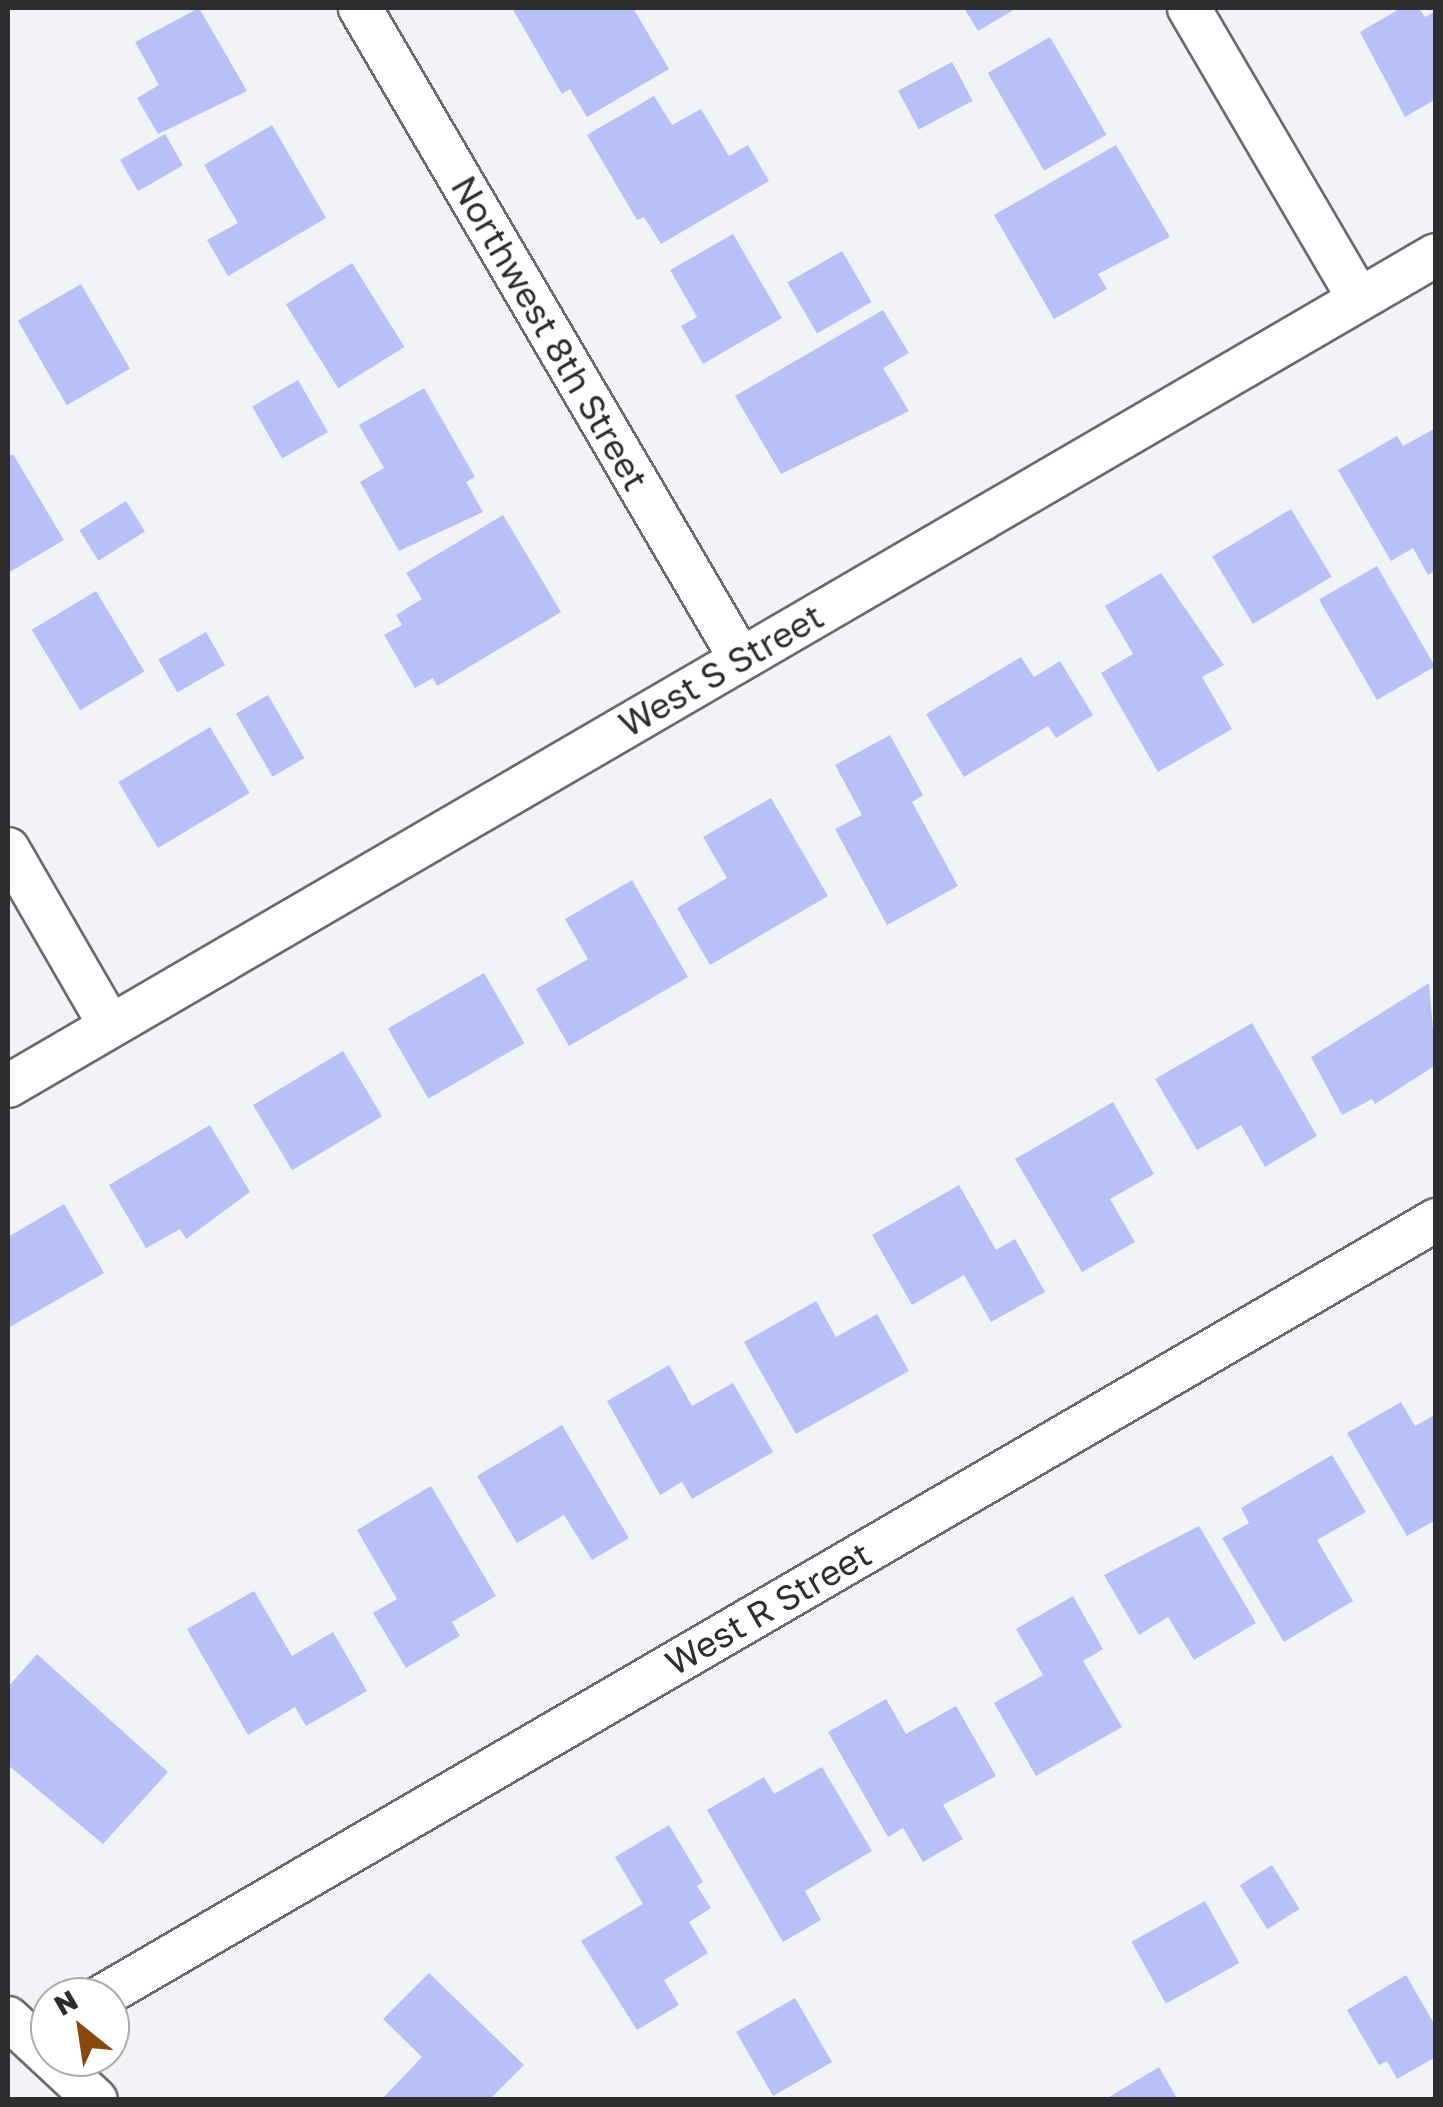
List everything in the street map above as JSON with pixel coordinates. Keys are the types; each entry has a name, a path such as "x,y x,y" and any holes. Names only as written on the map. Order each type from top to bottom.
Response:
{"street":[{"name":"Northwest 8th Street","path":"360,8 740,658"},
{"path":"1189,8 1359,299"},
{"name":"West S Street","path":"8,1086 1436,255"},
{"path":"8,850 110,1026"},
{"name":"West R Street","path":"130,1980 1436,1220"},
{"path":"29,2029 96,2100"}],"building":[{"path":"199,8 247,91 158,134 137,98 159,85 135,42"},
{"path":"512,8 633,8 669,69 587,117 570,89 562,94"},
{"path":"964,8 1017,8 978,31"},
{"path":"1401,8 1419,8 1425,17 1436,11 1436,99 1405,117 1360,32"},
{"path":"1050,37 1106,135 1044,171 988,73"},
{"path":"952,62 973,101 919,129 898,91"},
{"path":"654,96 672,125 701,109 729,156 748,145 769,181 661,244 644,217 637,220 587,135"},
{"path":"272,125 326,218 228,276 207,240 238,223 204,165"},
{"path":"165,134 183,165 138,191 120,160"},
{"path":"1116,145 1170,237 1098,274 1107,289 1054,319 994,215"},
{"path":"733,234 782,318 703,364 681,326 697,317 670,270"},
{"path":"842,251 872,302 817,334 787,282"},
{"path":"352,263 404,347 338,388 286,304"},
{"path":"81,284 130,369 67,405 18,320"},
{"path":"883,310 909,353 883,368 909,411 781,474 735,396"},
{"path":"298,380 328,432 282,458 252,406"},
{"path":"424,388 475,477 466,482 483,512 399,551 360,482 384,468 359,425"},
{"path":"1436,428 1436,570 1428,575 1413,548 1391,561 1338,470 1397,436 1403,446"},
{"path":"13,454 64,540 8,573 8,457"},
{"path":"126,501 145,532 98,561 79,530"},
{"path":"1291,509 1332,577 1253,624 1212,556"},
{"path":"503,515 561,612 437,686 433,678 415,688 384,635 402,625 396,615 422,599 406,573"},
{"path":"1377,566 1435,666 1377,700 1319,600"},
{"path":"1161,573 1224,665 1202,677 1232,729 1158,772 1101,673 1133,654 1105,606"},
{"path":"96,591 144,672 80,710 32,630"},
{"path":"206,632 225,665 177,692 158,660"},
{"path":"1021,657 1034,677 1060,661 1093,715 1056,738 1048,726 964,777 926,714"},
{"path":"268,695 304,758 272,777 236,714"},
{"path":"210,727 250,793 158,848 118,782"},
{"path":"890,735 923,795 912,802 958,886 887,925 835,829 862,815 835,765"},
{"path":"771,798 828,896 710,965 677,908 727,878 703,837"},
{"path":"632,880 688,977 569,1046 536,989 588,959 565,919"},
{"path":"484,973 524,1043 428,1099 388,1028"},
{"path":"1429,983 1436,1065 1375,1104 1372,1099 1342,1115 1311,1057"},
{"path":"1252,1023 1317,1136 1265,1167 1241,1125 1197,1150 1155,1079"},
{"path":"343,1051 382,1116 292,1170 253,1105"},
{"path":"1113,1102 1154,1174 1110,1199 1135,1242 1082,1272 1015,1159"},
{"path":"210,1125 250,1192 186,1239 180,1229 146,1248 109,1185"},
{"path":"959,1185 996,1250 1015,1239 1045,1292 991,1322 964,1275 912,1305 872,1235"},
{"path":"64,1204 104,1273 8,1328 8,1237"},
{"path":"816,1301 836,1337 877,1314 909,1371 796,1434 744,1342"},
{"path":"669,1365 692,1406 733,1383 773,1452 692,1499 682,1482 660,1495 607,1401"},
{"path":"1401,1402 1415,1426 1436,1414 1436,1520 1407,1536 1347,1433"},
{"path":"562,1425 629,1538 592,1560 564,1515 517,1543 477,1476"},
{"path":"1332,1455 1366,1512 1317,1540 1353,1601 1284,1642 1222,1538 1249,1523 1241,1508"},
{"path":"431,1486 496,1596 452,1622 460,1636 406,1668 373,1613 397,1599 357,1530"},
{"path":"1199,1526 1256,1623 1194,1660 1168,1617 1139,1635 1104,1575"},
{"path":"254,1591 292,1656 333,1632 367,1691 306,1726 295,1707 248,1735 187,1629"},
{"path":"1073,1596 1103,1649 1083,1661 1122,1727 1036,1776 994,1703 1043,1675 1016,1629"},
{"path":"37,1654 168,1772 103,1844 8,1765 8,1687"},
{"path":"886,1699 906,1734 956,1706 996,1776 943,1805 963,1839 923,1862 903,1828 888,1837 828,1732"},
{"path":"822,1767 872,1851 805,1891 821,1920 783,1942 707,1810 764,1777 774,1794"},
{"path":"669,1825 703,1882 697,1886 711,1908 689,1922 708,1953 664,1980 679,2005 637,2030 581,1941 643,1904 615,1857"},
{"path":"1272,1865 1300,1909 1267,1929 1240,1885"},
{"path":"1205,1901 1239,1963 1166,2004 1132,1942"},
{"path":"429,1973 524,2065 489,2100 381,2100 422,2057 383,2019"},
{"path":"1406,1975 1436,2027 1436,2057 1397,2079 1387,2061 1379,2065 1347,2010"},
{"path":"795,1998 832,2062 773,2096 736,2032"},
{"path":"1159,2067 1178,2100 1104,2100"}]}
